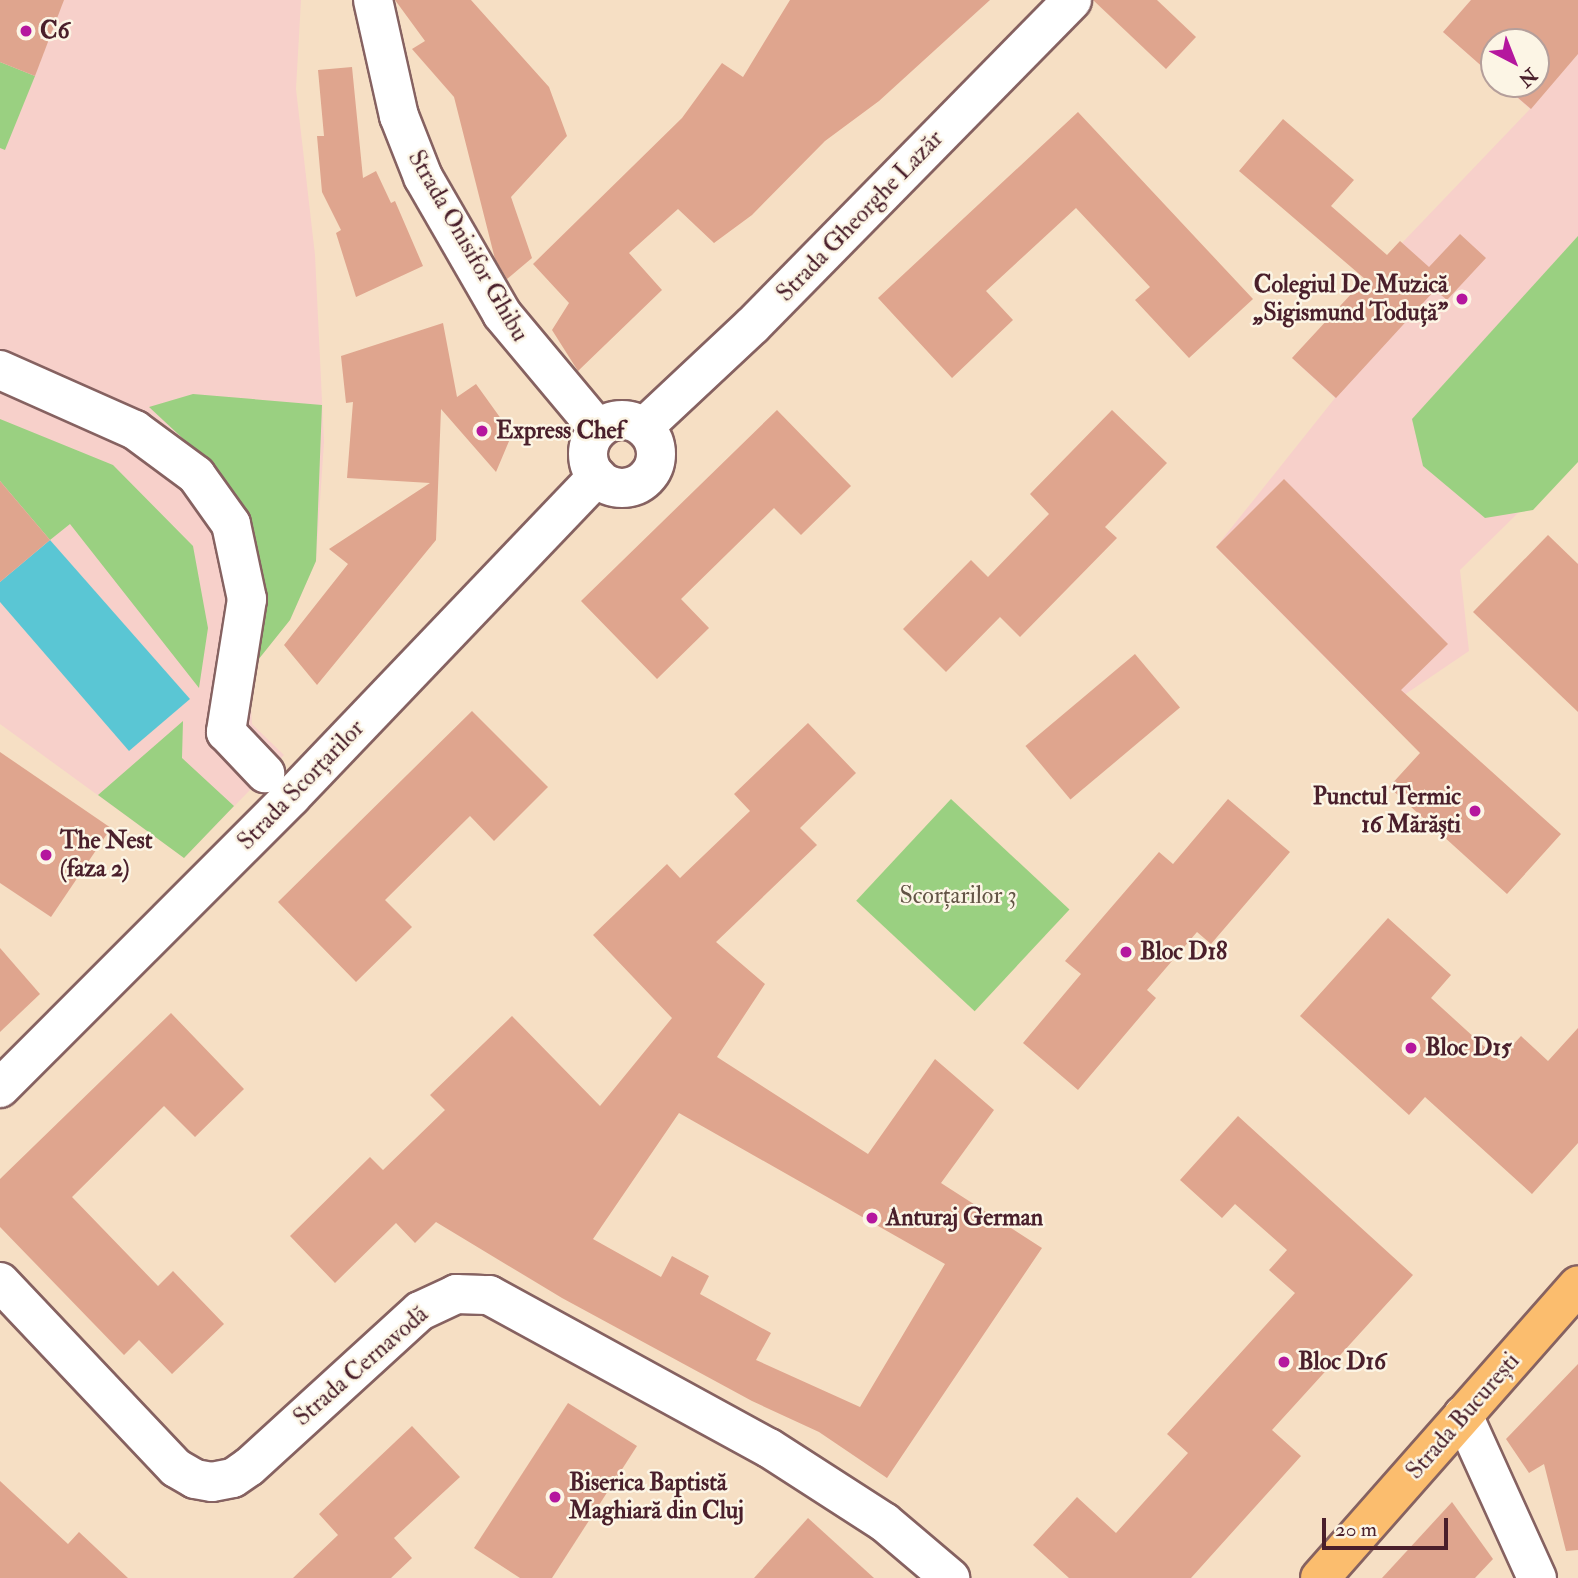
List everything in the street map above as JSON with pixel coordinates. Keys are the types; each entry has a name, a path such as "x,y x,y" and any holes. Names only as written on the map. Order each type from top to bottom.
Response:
{"main road":[{"name":"Strada București","path":"1321,1578 1578,1285"}],"street":[{"name":"Strada Onisifor Ghibu","path":"373,0 400,117 423,177 502,314 598,429"},
{"name":"Strada Gheorghe Lazăr","path":"644,427 754,325 1072,0"},
{"path":"0,370 135,430 196,475 231,524 247,600 226,732 265,772"},
{"path":"625,419 644,427 656,447 646,477 627,487 597,477 587,458 598,429 625,419"},
{"name":"Strada Scorțarilor","path":"0,1088 290,797 597,477"},
{"name":"Strada Cernavodă","path":"0,1282 176,1468 195,1479 212,1482 233,1478 249,1467 420,1311 456,1294 489,1295 769,1448 884,1522 950,1578"},
{"path":"1463,1415 1537,1578"}],"shaded area":[{"path":"0,0 301,0 296,89 315,255 324,442 316,561 290,620 258,660 250,691 252,724 284,755 184,858 0,724"},
{"name":"Colegiul De Muzică „Sigismund Toduță”","path":"1471,0 1578,0 1578,454 1460,570 1469,651 1379,712 1216,547 1335,398 1292,358 1530,109 1518,98 1550,98 1550,28 1480,28 1480,65 1443,32"}],"green space":[{"path":"0,62 35,76 5,150 0,148"},
{"path":"1578,236 1578,462 1533,510 1485,518 1423,466 1412,419"},
{"path":"193,394 322,405 316,561 290,620 258,660 248,648 207,461 149,407"},
{"path":"0,419 113,465 193,546 208,628 199,688 70,524 50,540 0,481"},
{"path":"183,721 182,758 234,806 184,858 98,795"},
{"name":"Scorțarilor 3","path":"951,799 1069,909 975,1011 856,901"}],"water":[{"path":"50,540 190,699 129,751 0,602 0,582"}],"building":[{"name":"C6","path":"0,0 64,0 35,76 0,62"},
{"path":"395,0 471,0 549,87 567,136 511,197 532,258 507,279 495,259 454,97 412,49 425,41"},
{"path":"790,0 990,0 879,101 825,141 752,215 714,243 678,209 629,253 662,290 578,371 552,330 569,303 533,264 682,118 722,63 743,77"},
{"path":"1093,0 1157,0 1196,37 1166,69"},
{"path":"1471,0 1578,0 1578,54 1550,87 1550,28 1480,28 1480,65 1443,32"},
{"path":"352,67 363,178 376,171 391,203 395,201 423,266 356,297 336,233 341,230 322,192 317,136 324,136 318,70"},
{"path":"1518,98 1540,98 1531,109"},
{"path":"1078,112 1253,299 1189,358 1135,300 1150,287 1076,208 986,291 1013,320 952,378 878,298"},
{"path":"1283,119 1354,180 1331,206 1387,255 1400,241 1429,267 1460,234 1486,258 1447,300 1435,290 1336,398 1292,358 1365,279 1239,171"},
{"path":"443,323 457,397 476,384 512,434 496,472 441,409 436,540 317,685 284,645 348,564 329,549 430,483 347,478 353,402 346,403 341,356"},
{"path":"777,410 851,486 801,535 774,508 681,599 709,628 657,679 581,601"},
{"path":"1112,410 1167,463 1105,527 1117,538 1020,637 1000,617 946,672 903,629 971,560 988,577 1049,514 1030,494"},
{"path":"1284,479 1448,644 1401,690 1561,834 1507,894 1389,787 1420,753 1216,547"},
{"path":"0,481 50,540 0,582"},
{"path":"1548,535 1578,564 1578,712 1473,612"},
{"path":"1135,654 1180,708 1070,800 1025,746"},
{"path":"472,711 548,787 494,841 470,816 385,900 412,927 356,982 278,902"},
{"path":"808,723 856,773 800,828 817,845 716,942 765,984 717,1057 868,1154 935,1059 994,1110 941,1183 1042,1248 887,1478 819,1432 752,1401 562,1298 436,1222 415,1243 396,1223 335,1283 290,1236 370,1157 383,1170 445,1110 430,1095 512,1016 600,1106 672,1018 593,935 667,864 680,878 750,811 734,794","holes":["679,1113 945,1264 860,1407 756,1360 771,1333 700,1294 709,1276 672,1256 661,1277 593,1239"]},
{"name":"The Nest (faza 2)","path":"0,752 111,828 51,917 0,883"},
{"name":"Bloc D18","path":"1228,799 1290,852 1211,944 1197,932 1147,990 1156,998 1078,1090 1023,1043 1081,974 1065,961 1159,852 1173,864"},
{"name":"Bloc D15","path":"1388,918 1451,975 1431,998 1499,1060 1521,1036 1548,1061 1578,1028 1578,1143 1532,1194 1425,1097 1409,1115 1300,1016"},
{"path":"0,948 40,994 0,1032"},
{"path":"171,1013 244,1089 195,1137 164,1106 72,1197 158,1286 173,1271 224,1324 172,1374 139,1340 124,1355 0,1227 0,1179"},
{"name":"Bloc D16","path":"1238,1116 1413,1275 1272,1430 1301,1456 1191,1578 1069,1578 1033,1545 1077,1497 1116,1533 1188,1453 1167,1434 1295,1293 1269,1270 1287,1250 1235,1204 1222,1218 1180,1180"},
{"path":"1578,1364 1578,1550 1566,1551 1544,1464 1529,1473 1506,1439"},
{"name":"Biserica Baptistă Maghiară din Cluj","path":"568,1403 637,1446 552,1578 520,1578 474,1548"},
{"path":"412,1426 460,1477 394,1538 412,1558 391,1578 293,1578 338,1535 319,1514"},
{"path":"0,1481 68,1544 79,1532 128,1578 0,1578"},
{"path":"1452,1502 1493,1559 1475,1578 1382,1578"},
{"path":"808,1518 874,1578 754,1578"}],"place":[{"name":"C6","path":"26,31"},
{"name":"Colegiul De Muzică „Sigismund Toduță”","path":"1462,299"},
{"name":"Express Chef","path":"482,431"},
{"name":"Punctul Termic 16 Mărăști","path":"1475,811"},
{"name":"The Nest (faza 2)","path":"46,855"},
{"name":"Bloc D18","path":"1126,952"},
{"name":"Bloc D15","path":"1411,1048"},
{"name":"Anturaj German","path":"872,1218"},
{"name":"Bloc D16","path":"1284,1362"},
{"name":"Biserica Baptistă Maghiară din Cluj","path":"555,1497"}]}
